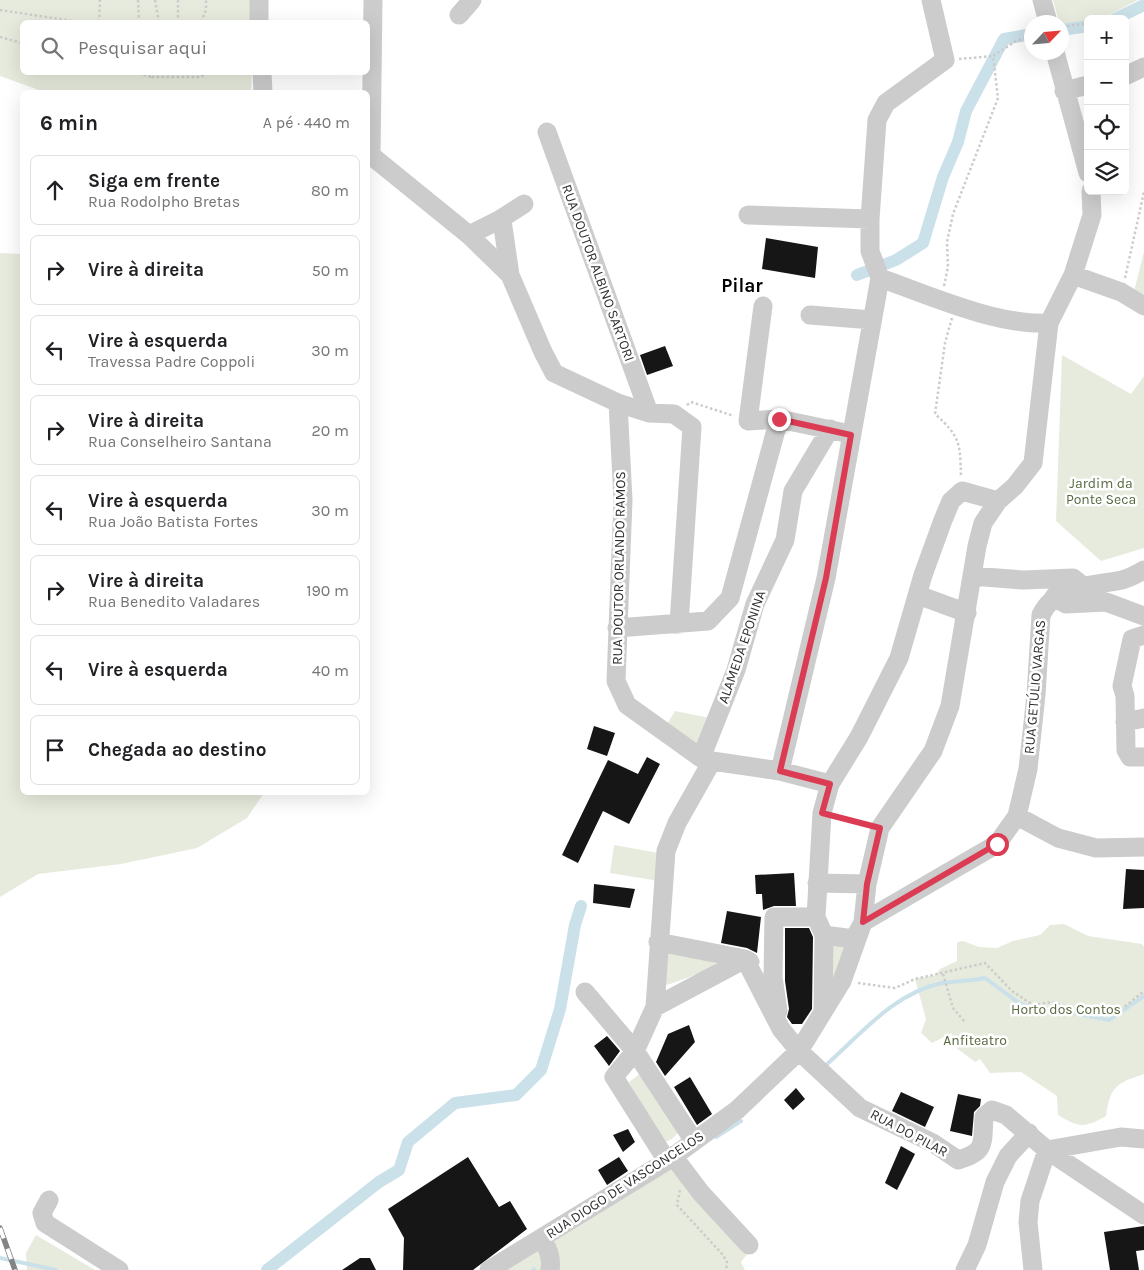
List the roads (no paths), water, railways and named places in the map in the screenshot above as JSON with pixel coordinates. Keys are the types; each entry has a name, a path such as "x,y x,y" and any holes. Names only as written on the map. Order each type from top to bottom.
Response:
{"street":[{"path":"259,0 259,20"},
{"path":"370,103 372,0"},
{"path":"459,14 472,0"},
{"path":"780,771 826,578 880,276 870,251 870,219 879,113 886,103 945,60 931,0"},
{"path":"1042,0 1046,15"},
{"path":"1056,60 1084,159"},
{"path":"1129,74 1144,67"},
{"path":"262,75 263,90"},
{"path":"1064,91 1084,86"},
{"name":"RUA DOUTOR ALBINO SARTORI","path":"546,132 648,413"},
{"path":"370,155 469,235 510,275"},
{"path":"918,595 967,613 972,576 983,524 998,501 1015,486 1033,463 1049,323 1073,275 1092,215 1091,195"},
{"path":"469,235 499,220 524,204"},
{"path":"748,215 870,219"},
{"path":"499,220 503,227 510,275 554,373 618,403 648,413 674,414 692,427 679,624"},
{"path":"1073,275 1122,292 1144,306"},
{"path":"880,276 948,302 1032,324 1049,323"},
{"path":"763,306 748,421 779,419 851,435"},
{"path":"810,315 872,320"},
{"name":"RUA DOUTOR ORLANDO RAMOS","path":"618,403 623,500 616,681 627,705 707,760"},
{"path":"617,628 708,621 730,598 779,419"},
{"name":"ALAMEDA EPONINA","path":"656,1007 658,942 666,851 707,760 755,604 785,540 793,491 830,429"},
{"path":"818,1019 823,1011 824,935 816,917 816,883 822,813 830,784 859,737 898,658 923,575 951,501 962,491 998,501"},
{"path":"1054,597 1083,586 1125,579 1144,570"},
{"path":"972,576 1023,580 1072,578 1083,586"},
{"path":"1054,597 1066,604 1106,602 1144,616"},
{"name":"RUA GETÚLIO VARGAS","path":"1017,816 1028,769 1036,695 1041,615 1054,597"},
{"name":"RUA DIOGO DE VASCONCELOS","path":"489,1270 670,1158 737,1110 799,1051 842,981 863,922 867,884 880,828 933,751 950,706 967,613"},
{"path":"1144,635 1132,639 1128,649 1122,686 1125,696 1125,744 1128,754 1135,758 1144,757"},
{"path":"1125,722 1144,718"},
{"path":"707,760 780,771 830,784"},
{"path":"824,935 854,938 863,922 997,844 1017,816 1058,838 1096,848 1144,847"},
{"path":"816,883 867,884"},
{"path":"782,1029 773,977 774,917 816,917"},
{"path":"658,942 746,959 773,977"},
{"path":"746,959 656,1007 635,1051 614,1077 670,1158 749,1245"},
{"path":"746,959 782,1029 799,1051"},
{"path":"585,992 635,1051 694,1141"},
{"name":"RUA DO PILAR","path":"799,1051 860,1108 933,1143 958,1160 974,1156 981,1147 984,1117 992,1110 1006,1116 1029,1133"},
{"path":"965,1270 978,1246 995,1182 1008,1156 1029,1133 1047,1150 1144,1215"},
{"path":"1047,1150 1121,1137 1144,1139"},
{"path":"1033,1270 1028,1222 1029,1208 1047,1150"},
{"path":"49,1200 42,1213 45,1223 119,1270"},
{"path":"542,1238 548,1249 551,1262 550,1270"}],"waterway":[{"path":"1123,15 1144,5"},
{"path":"1069,29 1084,27"},
{"path":"857,275 896,260 923,243 943,177 958,142 966,111 1004,39 1024,35"},
{"path":"267,1270 379,1182 399,1170 408,1142 455,1103 516,1095 541,1070 560,1009 575,925 581,906"},
{"path":"826,1065 865,1028 893,1005 925,988 942,983 985,978 1019,1003 1035,1009 1055,1009 1109,1020 1144,996"},
{"path":"716,1137 741,1121"},
{"path":"0,1258 56,1270"}],"railway":[{"path":"0,1228 15,1270"}],"district":[{"name":"Pilar","path":"742,286"}],"park label":[{"name":"Jardim da Ponte Seca","path":"1101,492"},
{"name":"Horto dos Contos","path":"1066,1009"},
{"name":"Anfiteatro","path":"975,1040"}]}
